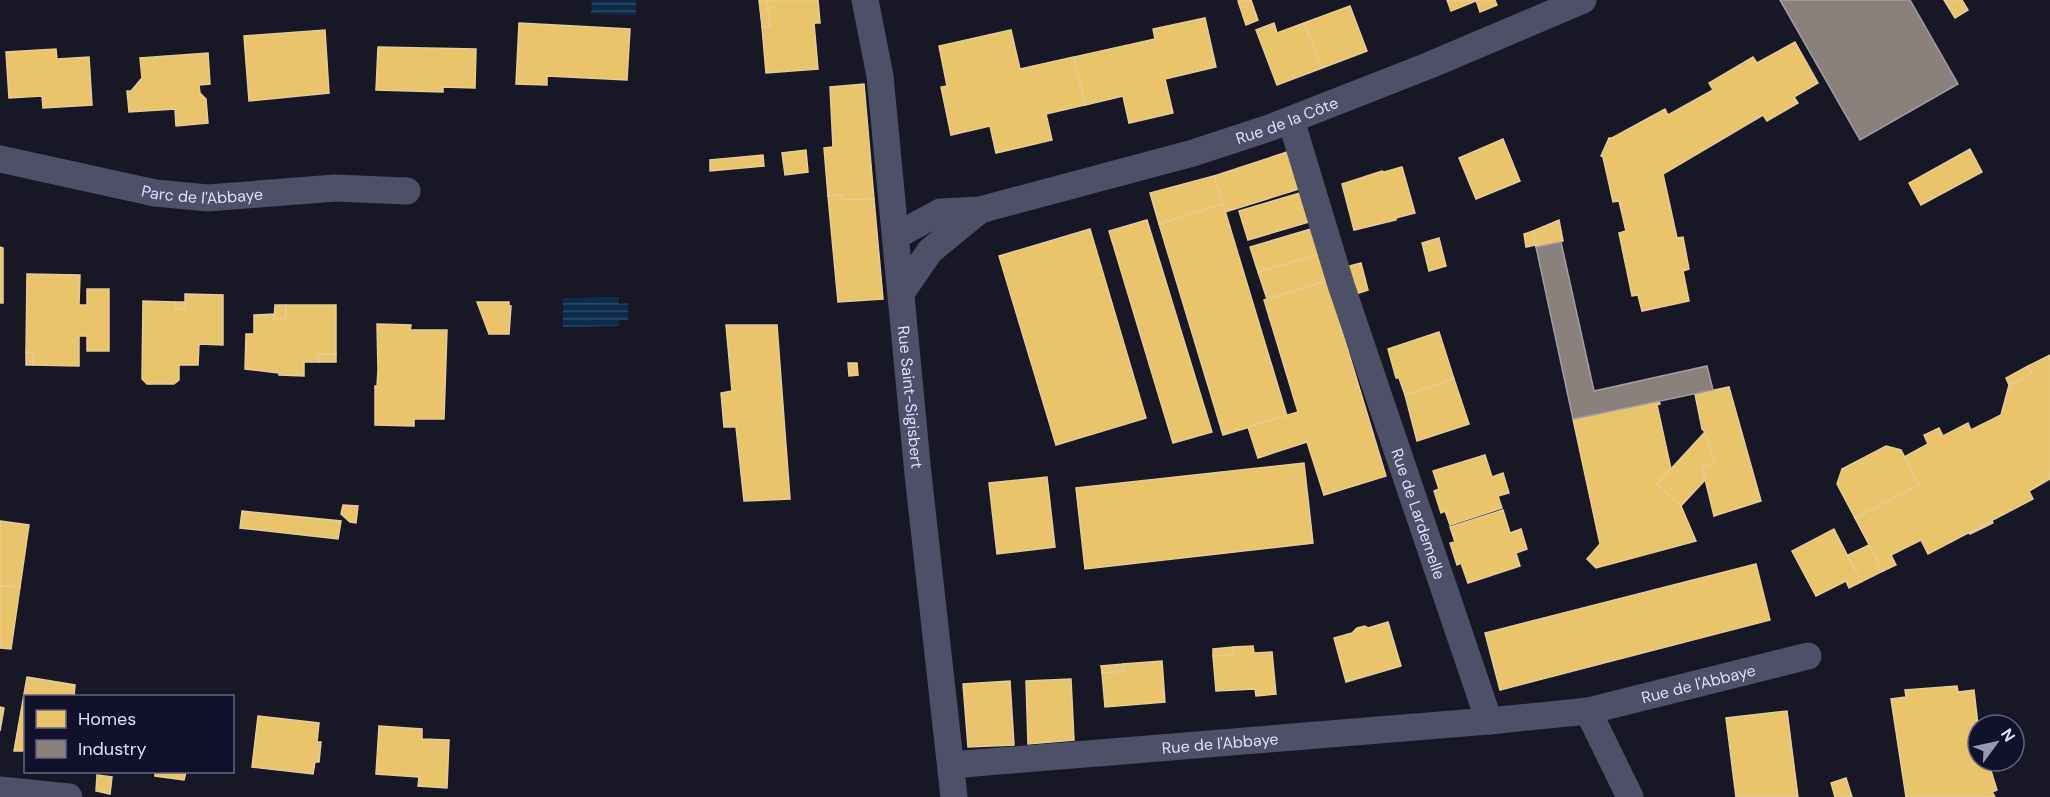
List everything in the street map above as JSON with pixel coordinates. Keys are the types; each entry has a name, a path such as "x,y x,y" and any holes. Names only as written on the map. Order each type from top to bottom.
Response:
{"street":[{"name":"Rue Saint-Sigisbert","path":"865,0 880,76 918,474 954,797"},
{"name":"Rue de la Côte","path":"896,236 940,212 980,210 1193,153 1291,120 1430,65 1583,0"},
{"name":"Rue de Lardemelle","path":"1291,120 1341,285 1489,721"},
{"name":"Parc de l'Abbaye","path":"0,159 155,193 208,198 335,189 407,191"},
{"name":"Rue de la Côte","path":"901,293 930,250 980,210"},
{"name":"Rue de l'Abbaye","path":"1588,711 1808,656"},
{"path":"1489,721 1588,711 1630,797"},
{"name":"Rue de l'Abbaye","path":"951,765 1489,721"},
{"path":"13,793 69,797"}],"water":[{"path":"592,0 636,0 636,15 591,14"},
{"path":"619,297 619,304 628,303 628,320 619,320 619,326 563,327 563,298"}],"building: Homes":[{"path":"759,0 767,0 770,26 762,27"},
{"path":"767,0 818,0 820,23 814,23 818,69 766,73 762,27 770,26"},
{"path":"1251,0 1258,20 1246,25 1238,1"},
{"path":"1447,0 1476,0 1476,1 1451,11"},
{"path":"1476,0 1495,0 1497,5 1480,12"},
{"path":"1944,0 1962,0 1968,10 1955,18"},
{"path":"1350,6 1367,51 1322,68 1304,23"},
{"path":"1205,18 1216,67 1165,79 1173,113 1129,123 1123,96 1085,105 1074,57 1155,39 1153,29"},
{"path":"519,23 630,29 627,80 547,76 547,85 516,84"},
{"path":"1274,23 1277,33 1304,23 1322,68 1277,85 1256,30"},
{"path":"325,30 329,93 249,101 244,36"},
{"path":"1011,30 1020,69 1074,57 1085,105 1046,114 1052,140 996,153 990,126 951,135 941,87 947,86 939,46"},
{"path":"1795,42 1818,83 1794,97 1798,103 1767,121 1763,115 1663,174 1677,238 1683,237 1689,269 1683,271 1689,301 1642,311 1638,295 1632,296 1619,233 1626,231 1619,201 1613,202 1601,156 1609,138 1665,109 1668,115 1713,90 1709,83 1753,57 1757,63"},
{"path":"378,47 476,49 475,88 443,87 443,92 376,90"},
{"path":"56,49 57,59 89,57 92,105 43,108 42,96 9,98 6,52"},
{"path":"208,53 210,84 199,85 200,93 206,99 208,123 176,126 175,109 129,112 127,91 131,91 142,78 140,58"},
{"path":"864,84 874,199 842,200 842,195 828,196 824,148 833,147 830,87"},
{"path":"1503,139 1520,181 1476,199 1459,158"},
{"path":"1970,149 1982,172 1921,205 1909,183"},
{"path":"806,150 808,172 785,175 782,153"},
{"path":"1287,152 1299,189 1225,212 1214,176"},
{"path":"763,155 764,166 710,171 710,160"},
{"path":"1402,167 1415,213 1354,230 1342,184"},
{"path":"1214,176 1223,204 1159,224 1150,193"},
{"path":"1300,193 1309,222 1248,240 1239,211"},
{"path":"842,195 842,200 874,199 883,299 838,302 828,196"},
{"path":"1223,204 1287,416 1223,435 1159,224"},
{"path":"1147,220 1212,432 1173,443 1109,231"},
{"path":"1559,220 1563,241 1536,247 1533,231"},
{"path":"1090,229 1146,418 1056,445 999,256"},
{"path":"1311,229 1319,254 1258,272 1250,247"},
{"path":"1533,231 1536,245 1526,247 1524,234"},
{"path":"1439,238 1446,266 1429,271 1422,243"},
{"path":"0,247 3,248 3,303 0,303"},
{"path":"1319,254 1327,281 1267,299 1258,272"},
{"path":"1361,263 1368,290 1350,296 1342,268"},
{"path":"27,274 80,275 79,305 87,305 87,289 109,289 109,351 87,351 87,336 79,336 79,366 33,365 33,353 26,352"},
{"path":"1327,281 1386,476 1324,495 1307,442 1258,458 1248,427 1298,412 1264,300"},
{"path":"185,294 223,295 223,345 199,344 198,365 179,365 179,380 174,384 147,384 142,379 143,301 175,302 176,309 185,309"},
{"path":"175,302 184,302 185,309 176,309"},
{"path":"477,302 509,302 511,306 509,334 489,334"},
{"path":"275,305 286,305 286,319 274,319"},
{"path":"286,305 336,305 336,354 318,354 319,362 304,362 304,376 279,375 279,373 245,369 246,334 254,334 254,315 275,314 274,319 286,319"},
{"path":"377,324 411,325 410,330 447,330 444,419 414,419 414,426 375,425 375,386 377,386 378,370"},
{"path":"726,325 777,325 790,499 744,501 736,427 724,427 721,393 732,391"},
{"path":"1439,332 1454,379 1405,395 1399,378 1396,378 1388,349"},
{"path":"26,352 33,353 33,365 26,365"},
{"path":"318,354 336,354 336,362 319,362"},
{"path":"2050,355 2050,479 2029,491 2033,499 1928,554 1921,540 1891,555 1896,565 1883,571 1855,518 1919,485 1904,457 1928,444 1924,435 1939,428 1943,436 1968,423 1971,430 2001,415 2009,385 2032,373 2028,366"},
{"path":"848,363 857,363 858,375 849,376"},
{"path":"2028,366 2032,373 2009,385 2006,378"},
{"path":"1454,379 1469,424 1417,441 1405,395"},
{"path":"1729,387 1761,501 1714,516 1702,467 1715,463 1702,429 1695,394"},
{"path":"1659,401 1660,404 1657,405 1671,469 1657,484 1681,506 1696,541 1596,568 1587,559 1600,544 1573,419"},
{"path":"1705,432 1715,463 1702,467 1705,480 1681,506 1657,484"},
{"path":"1886,446 1901,450 1919,485 1855,518 1837,484 1842,469"},
{"path":"1485,455 1492,477 1503,473 1509,493 1498,496 1502,508 1450,525 1445,511 1441,513 1434,491 1439,489 1433,471"},
{"path":"1304,463 1313,543 1085,569 1076,488"},
{"path":"1047,477 1055,547 997,554 989,483"},
{"path":"343,505 358,506 356,523 350,522 341,514"},
{"path":"1503,510 1510,533 1521,529 1527,549 1516,553 1520,566 1468,583 1461,563 1457,565 1450,543 1455,542 1450,527"},
{"path":"242,511 341,521 338,539 240,528"},
{"path":"0,521 29,525 20,587 0,586"},
{"path":"1992,521 1993,523 1969,533"},
{"path":"1834,529 1861,582 1849,588 1846,581 1816,596 1792,551"},
{"path":"1869,545 1883,571 1861,582 1848,555"},
{"path":"1756,564 1770,620 1500,690 1485,633"},
{"path":"0,586 20,587 11,649 0,648"},
{"path":"1388,622 1401,666 1346,682 1334,638 1352,633 1357,628 1365,626 1368,628"},
{"path":"1253,646 1254,653 1272,652 1276,694 1256,696 1255,689 1216,691 1213,656 1233,655 1233,647"},
{"path":"1233,647 1233,655 1213,656 1213,649"},
{"path":"1162,661 1165,702 1105,707 1102,673 1124,671 1123,664"},
{"path":"1123,664 1124,671 1102,673 1101,666"},
{"path":"27,677 75,685 74,695 24,695 24,751 14,751"},
{"path":"1071,679 1074,740 1028,744 1026,681"},
{"path":"1010,681 1014,745 968,747 963,684"},
{"path":"1957,686 1958,692 1974,690 1977,713 1966,713 1966,773 1992,773 1997,790 1992,792 1995,797 1906,797 1891,699 1906,697 1905,690"},
{"path":"0,707 4,708 0,731"},
{"path":"1787,711 1798,797 1736,797 1726,718"},
{"path":"258,716 319,723 317,742 321,742 319,762 315,762 313,774 252,767"},
{"path":"379,726 422,729 422,739 449,740 447,788 418,786 419,777 376,774"},
{"path":"155,773 186,773 184,780 155,776"},
{"path":"97,775 112,777 110,794 96,791"},
{"path":"1846,778 1852,797 1835,797 1831,783"}],"building: Industry":[{"path":"1780,0 1910,0 1958,84 1860,140"},
{"path":"1561,242 1594,391 1707,366 1713,390 1573,419 1536,247"}]}
